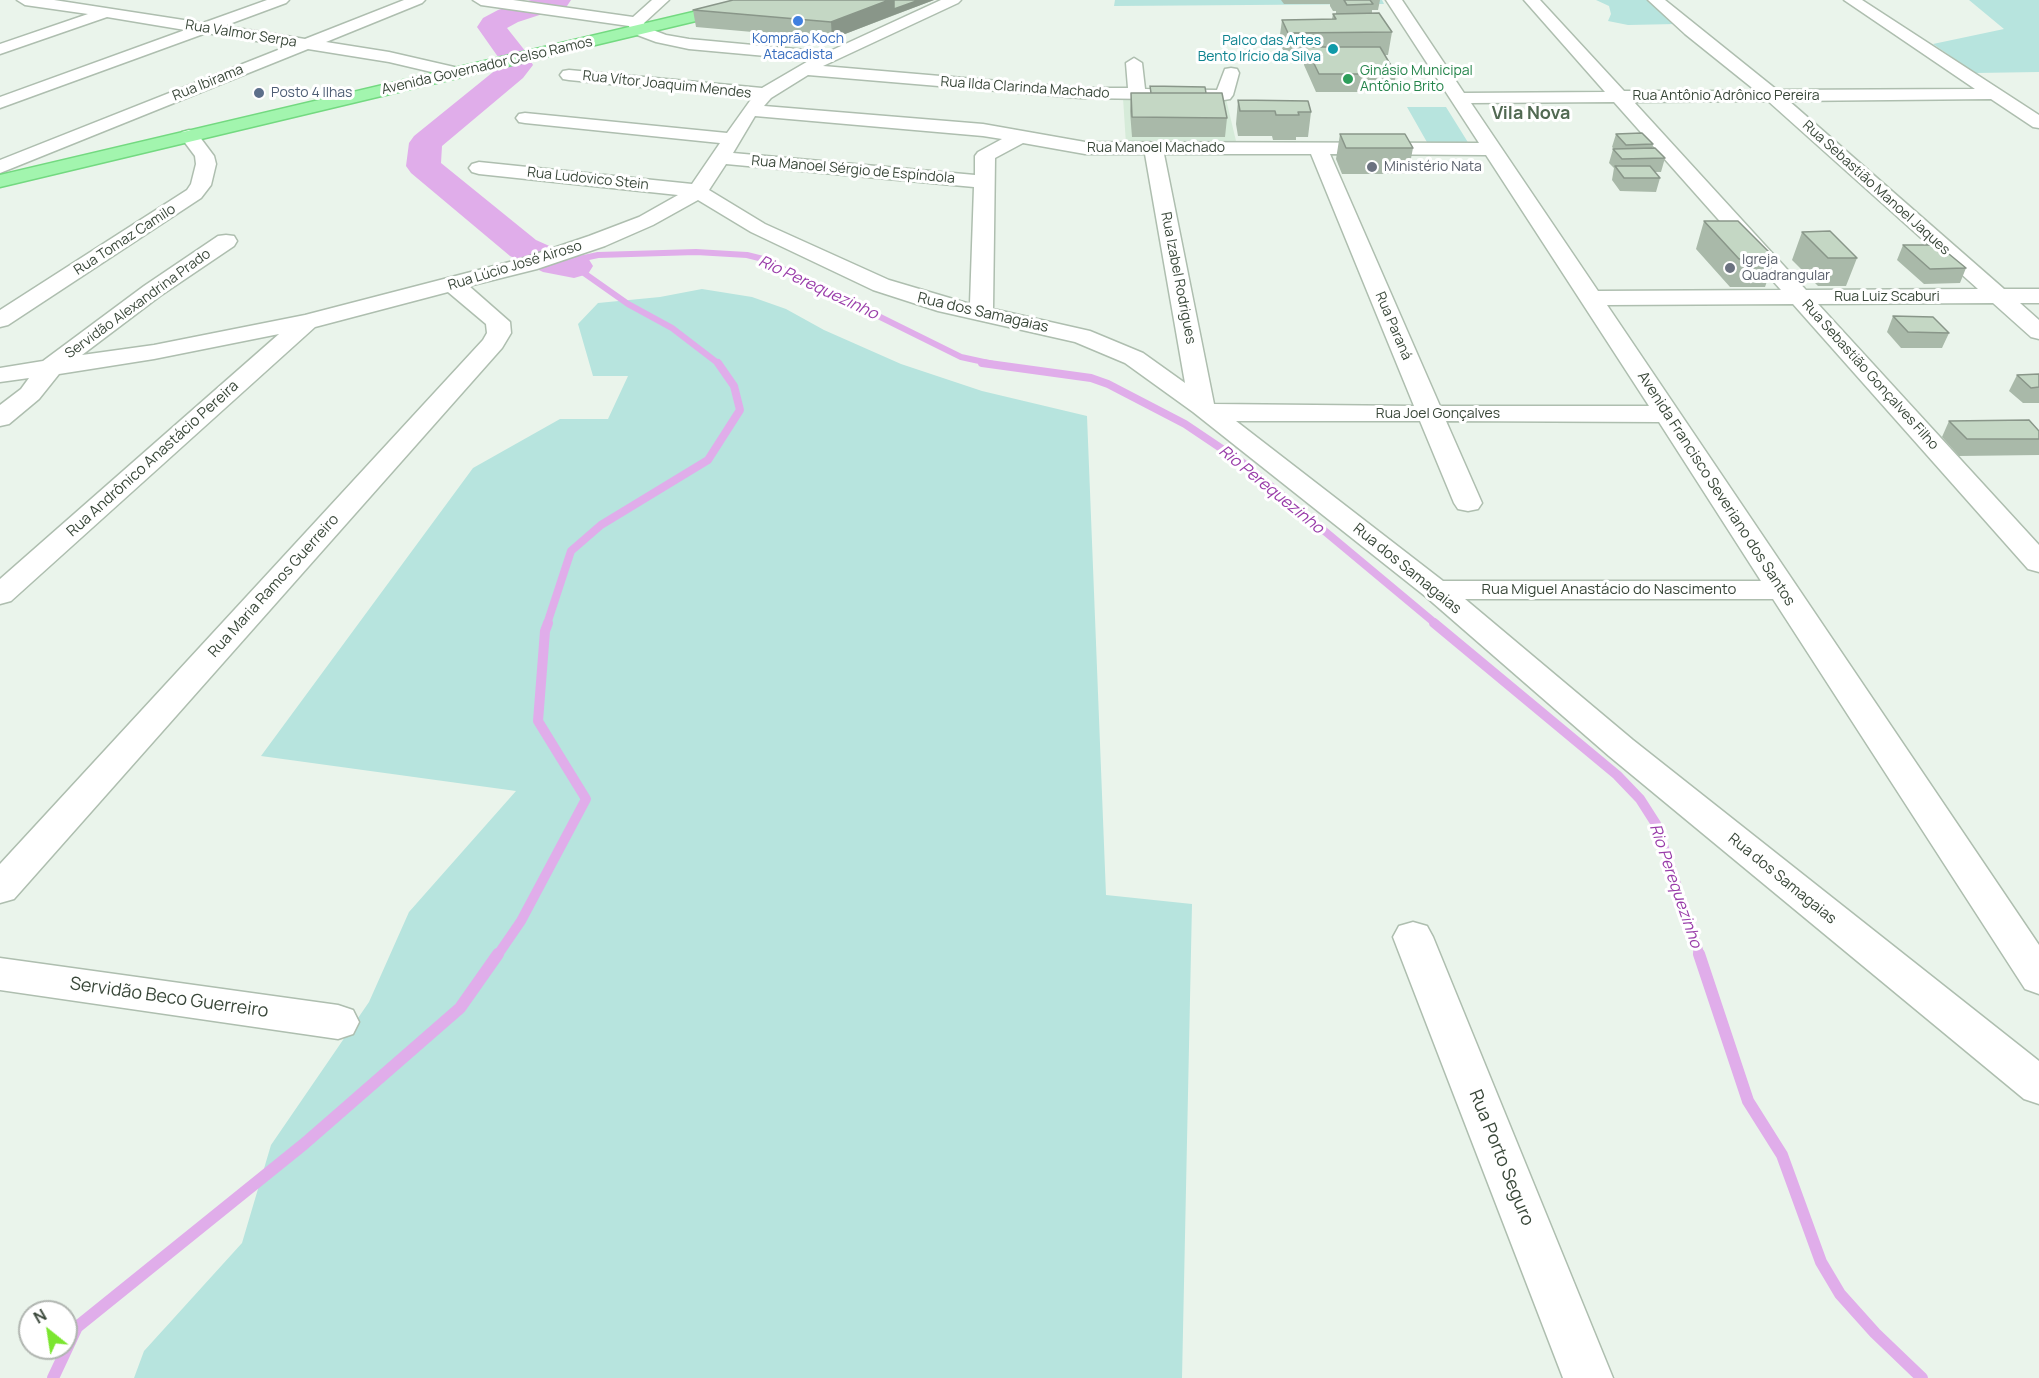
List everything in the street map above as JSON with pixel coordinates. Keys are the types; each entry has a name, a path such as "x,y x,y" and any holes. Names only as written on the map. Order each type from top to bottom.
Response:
{"main road":[{"name":"Avenida Governador Celso Ramos","path":"0,181 558,49 637,26 763,0"}],"street":[{"name":"Rua Valmor Serpa","path":"25,0 389,57 457,73"},
{"path":"0,103 281,0"},
{"name":"Rua Ibirama","path":"0,167 417,0"},
{"path":"481,0 554,10 637,26 662,39 689,44 829,57"},
{"path":"637,26 661,0"},
{"name":"Rua Lúcio José Airoso","path":"0,375 195,345 306,322 529,264 646,221 682,202 697,191 721,158 750,110 765,94 829,57 953,0"},
{"name":"Avenida Francisco Severiano dos Santos","path":"1394,0 2039,978"},
{"name":"Rua Sebastião Gonçalves Filho","path":"1532,0 2039,563"},
{"name":"Rua Sebastião Manoel Jaques","path":"1656,0 1774,97 2039,332"},
{"path":"1852,0 2039,123"},
{"path":"0,49 136,3"},
{"path":"1134,63 1137,94"},
{"name":"Rua Ilda Clarinda Machado","path":"804,70 1069,93 1224,95 1231,73"},
{"name":"Rua Vítor Joaquim Mendes","path":"569,75 765,94"},
{"name":"Rua Antônio Adrônico Pereira","path":"1458,98 1993,94"},
{"name":"Rua Manoel Machado","path":"750,110 983,130 1085,148 1492,149"},
{"path":"525,118 732,139"},
{"name":"Rua Tomaz Camilo","path":"0,320 194,194 201,185 206,164 204,156 189,136"},
{"path":"981,314 985,156 1019,136"},
{"name":"Rua Izabel Rodrigues","path":"1153,148 1206,410"},
{"name":"Rua Paraná","path":"1318,149 1468,503"},
{"name":"Rua Manoel Sérgio de Espíndola","path":"721,158 984,182"},
{"name":"Rua Ludovico Stein","path":"479,168 697,191"},
{"name":"Rua dos Samagaias","path":"697,191 758,228 853,272 914,297 1082,336 1108,345 1151,369 1436,590 1621,748 2039,1086"},
{"name":"Servidão Alexandrina Prado","path":"51,367 152,291 226,241"},
{"name":"Rua Maria Ramos Guerreiro","path":"0,889 494,343 499,333 498,322 454,285"},
{"name":"Rua Luiz Scaburi","path":"1590,298 2039,296"},
{"name":"Rua Andrônico Anastácio Pereira","path":"0,595 306,322"},
{"path":"0,418 30,394 51,367"},
{"name":"Rua Joel Gonçalves","path":"1206,410 1430,414 1666,414"},
{"name":"Rua Miguel Anastácio do Nascimento","path":"1436,590 1783,590"},
{"name":"Rua Porto Seguro","path":"1413,938 1588,1378"},
{"name":"Servidão Beco Guerreiro","path":"0,974 338,1022"}],"shaded area":[{"path":"1115,0 1382,0 1384,4 1114,6"},
{"path":"1596,0 1647,0 1676,24 1628,25 1608,21 1611,14 1609,6"},
{"path":"1969,0 2039,0 2039,72 1975,73 1933,44 2004,29"},
{"path":"1123,98 1226,99 1236,141 1151,140 1151,144 1126,144"},
{"path":"1407,107 1446,107 1469,144 1428,144"},
{"path":"702,289 752,297 786,309 824,330 901,364 982,391 1087,416 1106,895 1192,904 1182,1378 134,1378 144,1351 242,1243 271,1145 369,1002 409,912 516,791 261,756 473,468 560,419 608,419 628,376 593,376 578,324 598,303 660,297"}],"building":[{"path":"733,0 889,0 831,22 693,10"},
{"path":"894,0 919,0 894,9"},
{"path":"1344,0 1370,0 1373,4 1347,5"},
{"path":"1379,13 1392,32 1288,33 1282,20 1336,19 1333,14"},
{"path":"1306,47 1380,47 1396,74 1319,74"},
{"path":"1150,86 1205,87 1206,93 1151,93"},
{"path":"1131,93 1222,93 1227,118 1132,117"},
{"path":"1238,100 1308,101 1311,112 1298,112 1299,115 1276,115 1275,111 1240,111"},
{"path":"1642,133 1653,144 1626,145 1616,134"},
{"path":"1340,134 1405,134 1413,148 1346,148"},
{"path":"1655,148 1665,158 1622,159 1613,149"},
{"path":"1615,166 1650,166 1660,178 1624,178"},
{"path":"1704,221 1738,221 1775,258 1739,259"},
{"path":"1830,231 1857,258 1828,258 1802,232"},
{"path":"1903,245 1938,245 1966,268 1930,269"},
{"path":"1893,316 1933,317 1949,333 1908,332"},
{"path":"2039,374 2039,387 2031,388 2017,375"},
{"path":"2029,420 2039,431 2039,439 1967,439 1949,421"}],"waterway":[{"name":"Rio Perequezinho","path":"558,0 508,16 493,24 491,27 516,58 518,65 426,143 423,166 523,248 557,264 574,266"},
{"name":"Rio Perequezinho","path":"718,364 672,328 628,304 574,266 579,259 598,255 696,252 747,255 763,259 961,357 993,364"},
{"name":"Rio Perequezinho","path":"982,363 1091,378 1108,384 1185,424 1243,463 1436,624"},
{"path":"547,624 571,551 601,525 708,460 740,410 734,386 718,364"},
{"path":"497,956 521,921 586,799 538,721 545,631 548,623"},
{"name":"Rio Perequezinho","path":"1434,623 1617,775 1640,799 1656,824 1700,956"},
{"path":"53,1378 77,1327 304,1144 460,1008 498,954"},
{"name":"Rio Perequezinho","path":"1699,954 1748,1101 1782,1155 1821,1262 1840,1294 1875,1333 1922,1378"}],"place":[{"name":"Komprão Koch Atacadista","path":"798,21"},
{"name":"Palco das Artes Bento Irício da Silva","path":"1333,49"},
{"name":"Ginásio Municipal Antônio Brito","path":"1348,79"},
{"name":"Posto 4 Ilhas","path":"259,93"},
{"name":"Ministério Nata","path":"1372,167"},
{"name":"Igreja Quadrangular","path":"1730,268"}],"district":[{"name":"Vila Nova","path":"1531,114"}]}
